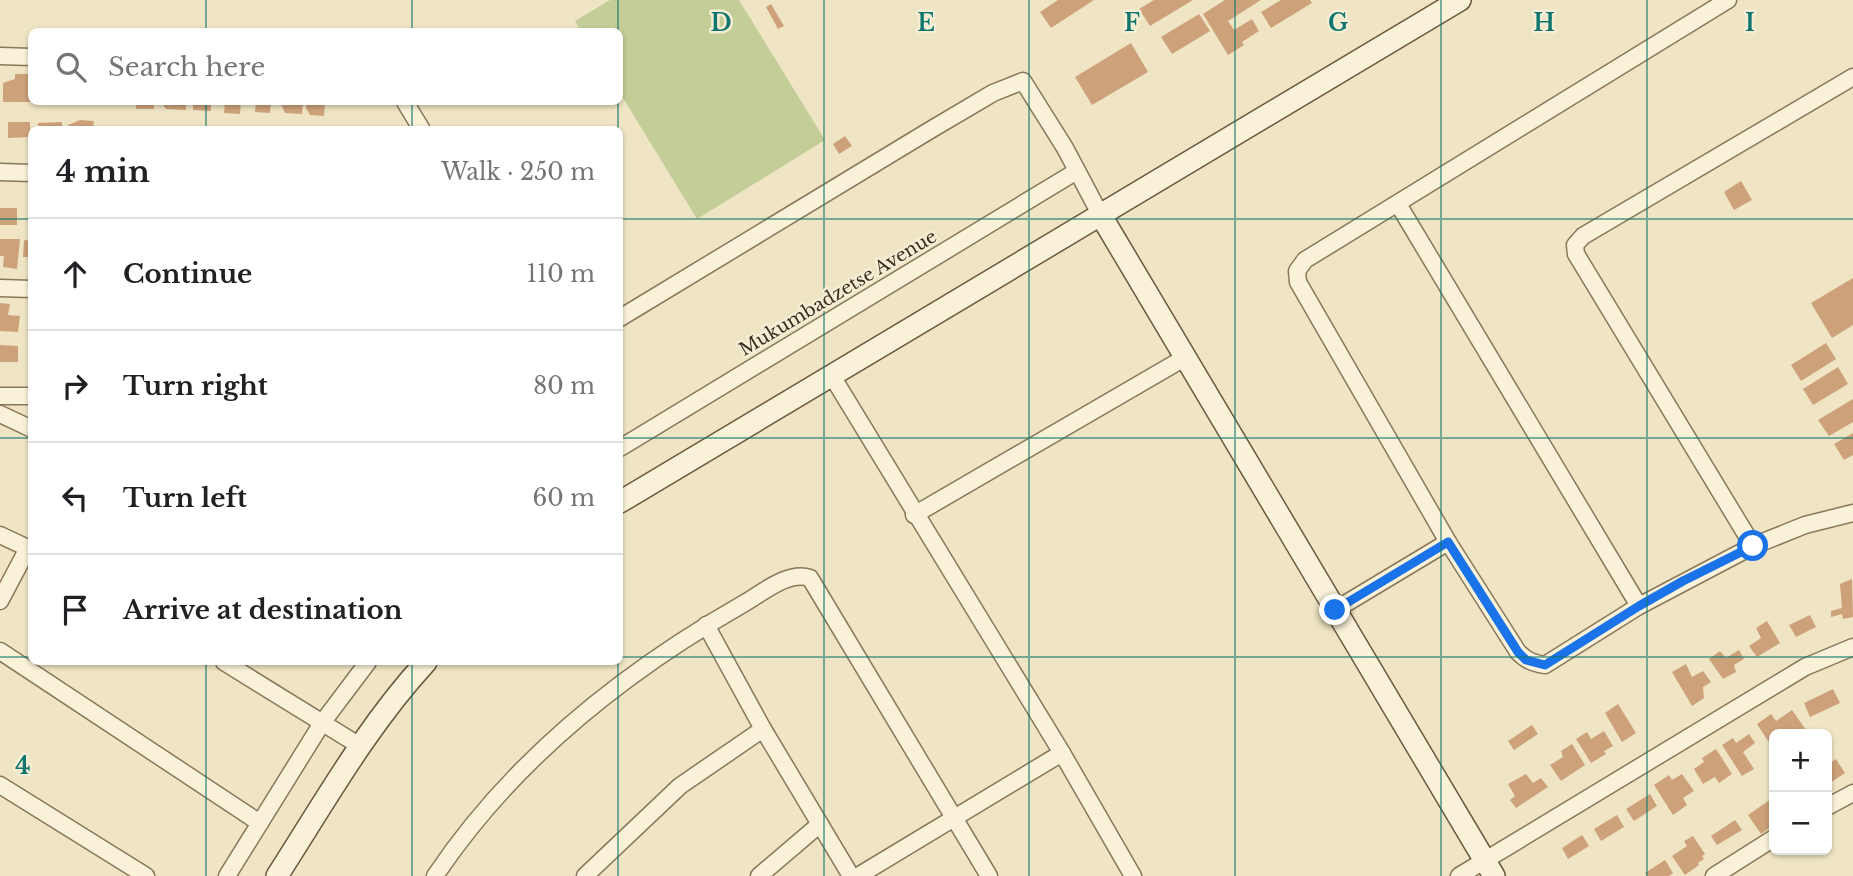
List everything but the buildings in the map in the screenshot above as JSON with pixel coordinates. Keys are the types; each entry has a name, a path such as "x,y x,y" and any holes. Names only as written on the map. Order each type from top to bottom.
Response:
{"street":[{"path":"623,500 1460,0"},
{"path":"1728,0 1305,261 1297,271 1298,282 1448,542 1518,652 1533,663 1545,665 1639,606 1753,546 1805,525 1853,513"},
{"path":"0,57 28,57"},
{"path":"1753,546 1576,254 1575,245 1583,236 1853,77"},
{"path":"623,316 973,105 1023,81 1490,868"},
{"path":"407,105 420,126"},
{"name":"Mukumbadzetse Avenue","path":"623,446 1077,171"},
{"path":"0,172 28,173"},
{"path":"1398,204 1639,606"},
{"path":"0,288 28,289"},
{"path":"914,515 1186,357"},
{"path":"832,376 914,515 1062,753 1133,876"},
{"path":"0,396 28,396"},
{"path":"0,414 28,427"},
{"path":"0,535 28,548"},
{"path":"1335,610 1448,542"},
{"path":"0,601 28,552"},
{"path":"435,876 484,811 572,723 625,680 706,625 786,580 799,576 810,578 989,876"},
{"path":"706,625 763,729 851,876"},
{"path":"1459,876 1490,868 1805,667 1853,648"},
{"path":"0,651 260,822"},
{"path":"229,665 360,746"},
{"path":"227,876 322,723 366,665"},
{"path":"277,876 360,746 423,665"},
{"path":"584,876 680,786 763,729"},
{"path":"858,876 1062,753"},
{"path":"0,785 146,876"},
{"path":"1832,804 1853,793"},
{"path":"759,876 820,824"},
{"path":"1714,876 1769,841"}],"green space":[{"path":"610,0 739,0 825,140 697,219 623,98 623,28 579,28 575,21"}],"route":[{"path":"1335,610 1448,542 1518,652 1526,660 1545,665 1639,606 1753,546"}]}
